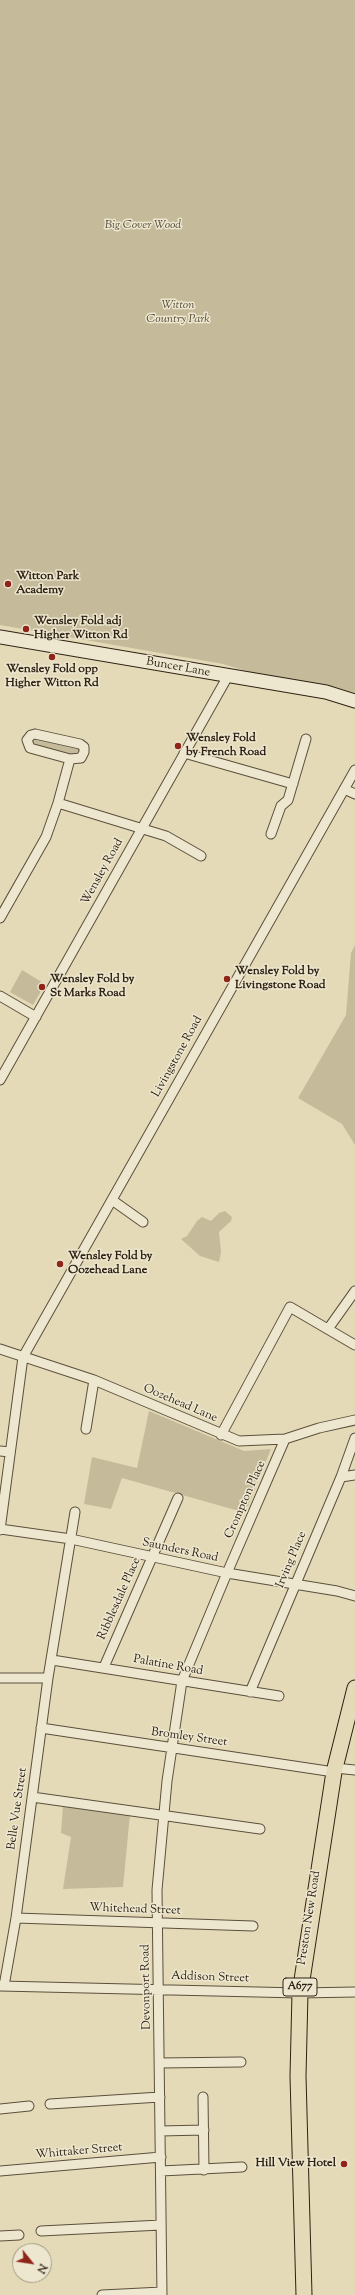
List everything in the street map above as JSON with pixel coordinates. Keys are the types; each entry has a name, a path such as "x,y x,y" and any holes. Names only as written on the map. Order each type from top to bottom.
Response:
{"highway":[{"name":"Preston New Road","path":"304,2295 298,2076 300,1993 334,1770 355,1688"}],"main road":[{"name":"Buncer Lane","path":"0,637 326,692 355,701"}],"street":[{"name":"Wensley Road","path":"0,1080 228,676"},
{"path":"36,734 83,745 84,752 81,758 70,759 30,748 28,737 36,734"},
{"path":"271,834 281,806 288,800 306,739"},
{"path":"184,754 293,784"},
{"path":"1,912 46,837 62,790 70,759"},
{"name":"Livingstone Road","path":"23,1357 355,770"},
{"path":"344,789 355,794"},
{"path":"58,803 166,836 200,856"},
{"path":"0,996 36,1017"},
{"path":"112,1200 143,1222"},
{"path":"328,1329 355,1291"},
{"path":"221,1434 290,1307 355,1345"},
{"name":"Oozehead Lane","path":"0,1350 94,1380 239,1441 286,1439 319,1428 355,1420"},
{"path":"0,1530 23,1357"},
{"path":"86,1429 94,1380"},
{"name":"Irving Place","path":"250,1692 341,1477 355,1438"},
{"name":"Crompton Place","path":"182,1681 227,1573 286,1439"},
{"path":"0,1450 10,1452"},
{"path":"341,1477 355,1475"},
{"name":"Ribblesdale Place","path":"104,1667 178,1498"},
{"name":"Belle Vue Street","path":"2,1986 16,1918 40,1728 75,1512"},
{"name":"Saunders Road","path":"0,1530 71,1539 151,1558 355,1596"},
{"name":"Palatine Road","path":"52,1660 280,1696"},
{"path":"0,1678 48,1678"},
{"name":"Devonport Road","path":"162,2293 157,1890 162,1816 182,1681"},
{"name":"Bromley Street","path":"40,1728 171,1749 334,1770 355,1770"},
{"path":"32,1798 260,1829"},
{"name":"Whitehead Street","path":"16,1918 253,1926"},
{"name":"Addison Street","path":"2,1986 300,1993 355,1992"},
{"path":"160,2063 240,2062"},
{"path":"50,2104 160,2096"},
{"path":"203,2097 204,2170"},
{"path":"0,2109 29,2106"},
{"path":"160,2131 204,2130"},
{"name":"Whittaker Street","path":"0,2171 161,2157"},
{"path":"161,2171 242,2167"},
{"path":"41,2231 161,2225"},
{"path":"0,2236 19,2234"},
{"path":"102,2295 162,2293"}],"green space":[{"name":"Witton Country Park","path":"0,0 355,0 355,701 301,688 223,664 0,625"},
{"path":"35,738 80,746 82,750 76,756 33,746 32,742"},
{"path":"355,945 355,1145 342,1124 298,1098 346,1015 351,953"},
{"path":"22,970 45,984 33,1005 10,992"},
{"path":"225,1211 232,1217 231,1221 219,1232 221,1252 219,1262 200,1256 181,1239 187,1236 197,1221 202,1217 211,1221 219,1213"},
{"path":"149,1411 244,1451 271,1449 248,1506 239,1511 122,1478 111,1509 84,1504 92,1457 137,1468"},
{"path":"63,1806 130,1814 123,1887 63,1889 71,1837 61,1833"}],"place":[{"name":"Witton Park Academy","path":"8,584"},
{"name":"Wensley Fold adj Higher Witton Rd","path":"26,629"},
{"name":"Wensley Fold opp Higher Witton Rd","path":"52,657"},
{"name":"Wensley Fold by French Road","path":"178,746"},
{"name":"Wensley Fold by Livingstone Road","path":"227,979"},
{"name":"Wensley Fold by St Marks Road","path":"42,987"},
{"name":"Wensley Fold by Oozehead Lane","path":"60,1264"},
{"name":"Hill View Hotel","path":"344,2164"}],"park label":[{"name":"Big Cover Wood","path":"143,226"}]}
